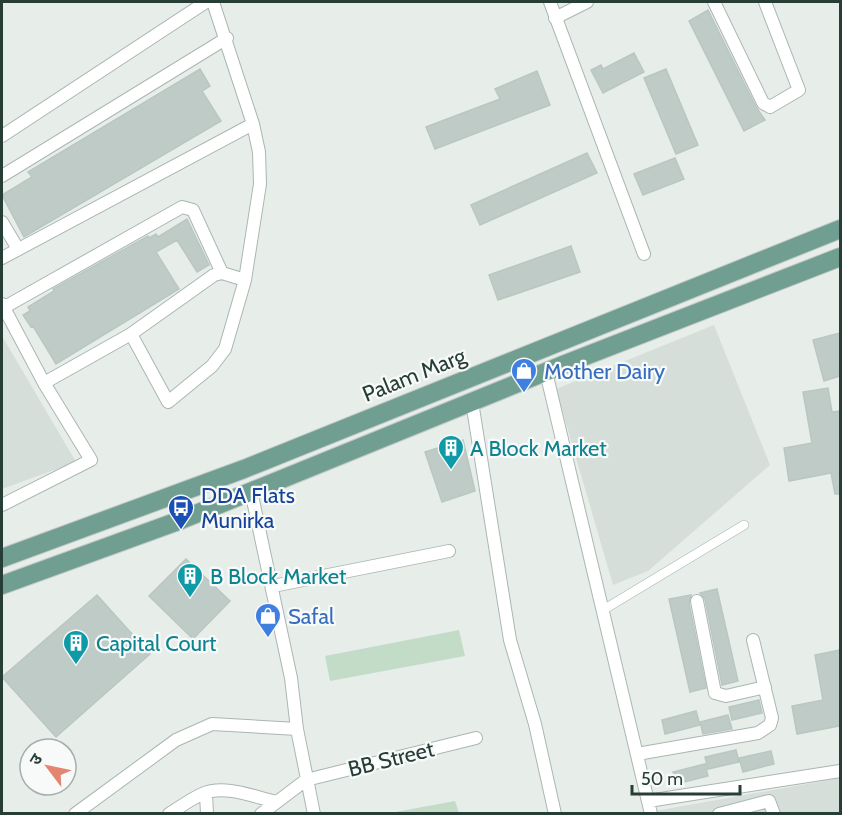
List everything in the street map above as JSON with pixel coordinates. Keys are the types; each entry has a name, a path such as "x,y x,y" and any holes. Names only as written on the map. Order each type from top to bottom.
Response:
{"main road":[{"name":"Palam Marg","path":"2,558 255,465 840,229"},
{"name":"Palam Marg","path":"2,585 181,520 546,372 840,257"}],"street":[{"path":"2,136 206,2"},
{"path":"131,334 168,402 222,355 245,280 260,184 259,152 227,38 213,2"},
{"path":"550,2 644,254"},
{"path":"555,18 587,2"},
{"path":"714,2 763,103 770,106 799,90 765,2"},
{"path":"2,176 227,38"},
{"path":"2,258 253,124"},
{"path":"2,505 91,460 44,383 2,306 182,207 193,210 222,273"},
{"path":"2,222 18,249"},
{"path":"44,383 131,334 214,275 222,273 245,280"},
{"path":"546,372 650,807 840,771"},
{"path":"472,402 510,640 535,724 555,813"},
{"path":"251,491 273,586 291,678 306,780 314,813"},
{"path":"603,610 744,525"},
{"path":"273,586 449,551"},
{"path":"697,601 715,693 726,696 765,687"},
{"path":"637,754 765,730 772,718 753,640"},
{"path":"75,813 176,740 212,724 297,729"},
{"name":"BB Street","path":"306,780 476,738"},
{"path":"261,813 306,780"},
{"path":"170,813 206,793 230,791 277,802"},
{"path":"206,793 207,813"},
{"path":"719,813 769,801 774,813"}],"shaded area":[{"path":"714,325 770,465 648,571 613,585 556,389"},
{"path":"2,336 76,462 2,489"},
{"path":"840,778 840,813 644,813"}],"green space":[{"path":"459,630 465,656 330,681 325,656"},
{"path":"455,801 459,813 390,813"}],"building":[{"path":"708,10 756,107 765,120 744,131 689,21"},
{"path":"634,53 644,72 603,93 591,70 601,65 603,69"},
{"path":"200,69 210,86 202,91 221,121 24,237 2,195 32,177 28,172"},
{"path":"666,69 698,145 676,154 644,78"},
{"path":"537,71 550,105 435,149 426,127 500,99 495,89"},
{"path":"587,153 597,173 480,225 471,205"},
{"path":"675,158 684,179 643,195 634,174"},
{"path":"187,219 209,265 197,272 177,240 156,252 179,289 56,364 33,326 31,327 23,315 30,311 28,307 54,291 53,289 148,236 149,238 156,234 158,237"},
{"path":"571,246 580,272 498,300 489,275"},
{"path":"840,333 840,376 824,381 813,340"},
{"path":"828,388 832,412 840,411 840,494 835,494 831,473 789,481 784,448 812,443 803,392"},
{"name":"A Block Market","path":"463,440 475,491 442,502 425,452"},
{"name":"B Block Market","path":"186,559 230,601 193,639 149,596"},
{"path":"717,589 738,681 722,685 705,599 700,593"},
{"name":"Capital Court","path":"97,595 150,654 56,737 2,677"},
{"path":"691,595 689,603 706,688 690,692 669,599"},
{"path":"840,650 840,726 797,734 792,706 823,700 815,655"},
{"path":"759,700 762,713 732,720 729,707"},
{"path":"696,711 700,725 665,734 662,720"},
{"path":"728,715 732,729 703,734 700,722"},
{"path":"736,750 739,762 708,769 705,757"},
{"path":"771,751 774,764 743,772 739,758"},
{"path":"705,764 708,776 676,784 673,772"}],"place":[{"name":"Mother Dairy","path":"524,394"},
{"name":"A Block Market","path":"451,471"},
{"name":"DDA Flats Munirka","path":"181,531"},
{"name":"B Block Market","path":"190,599"},
{"name":"Safal","path":"268,639"},
{"name":"Capital Court","path":"76,666"}]}
